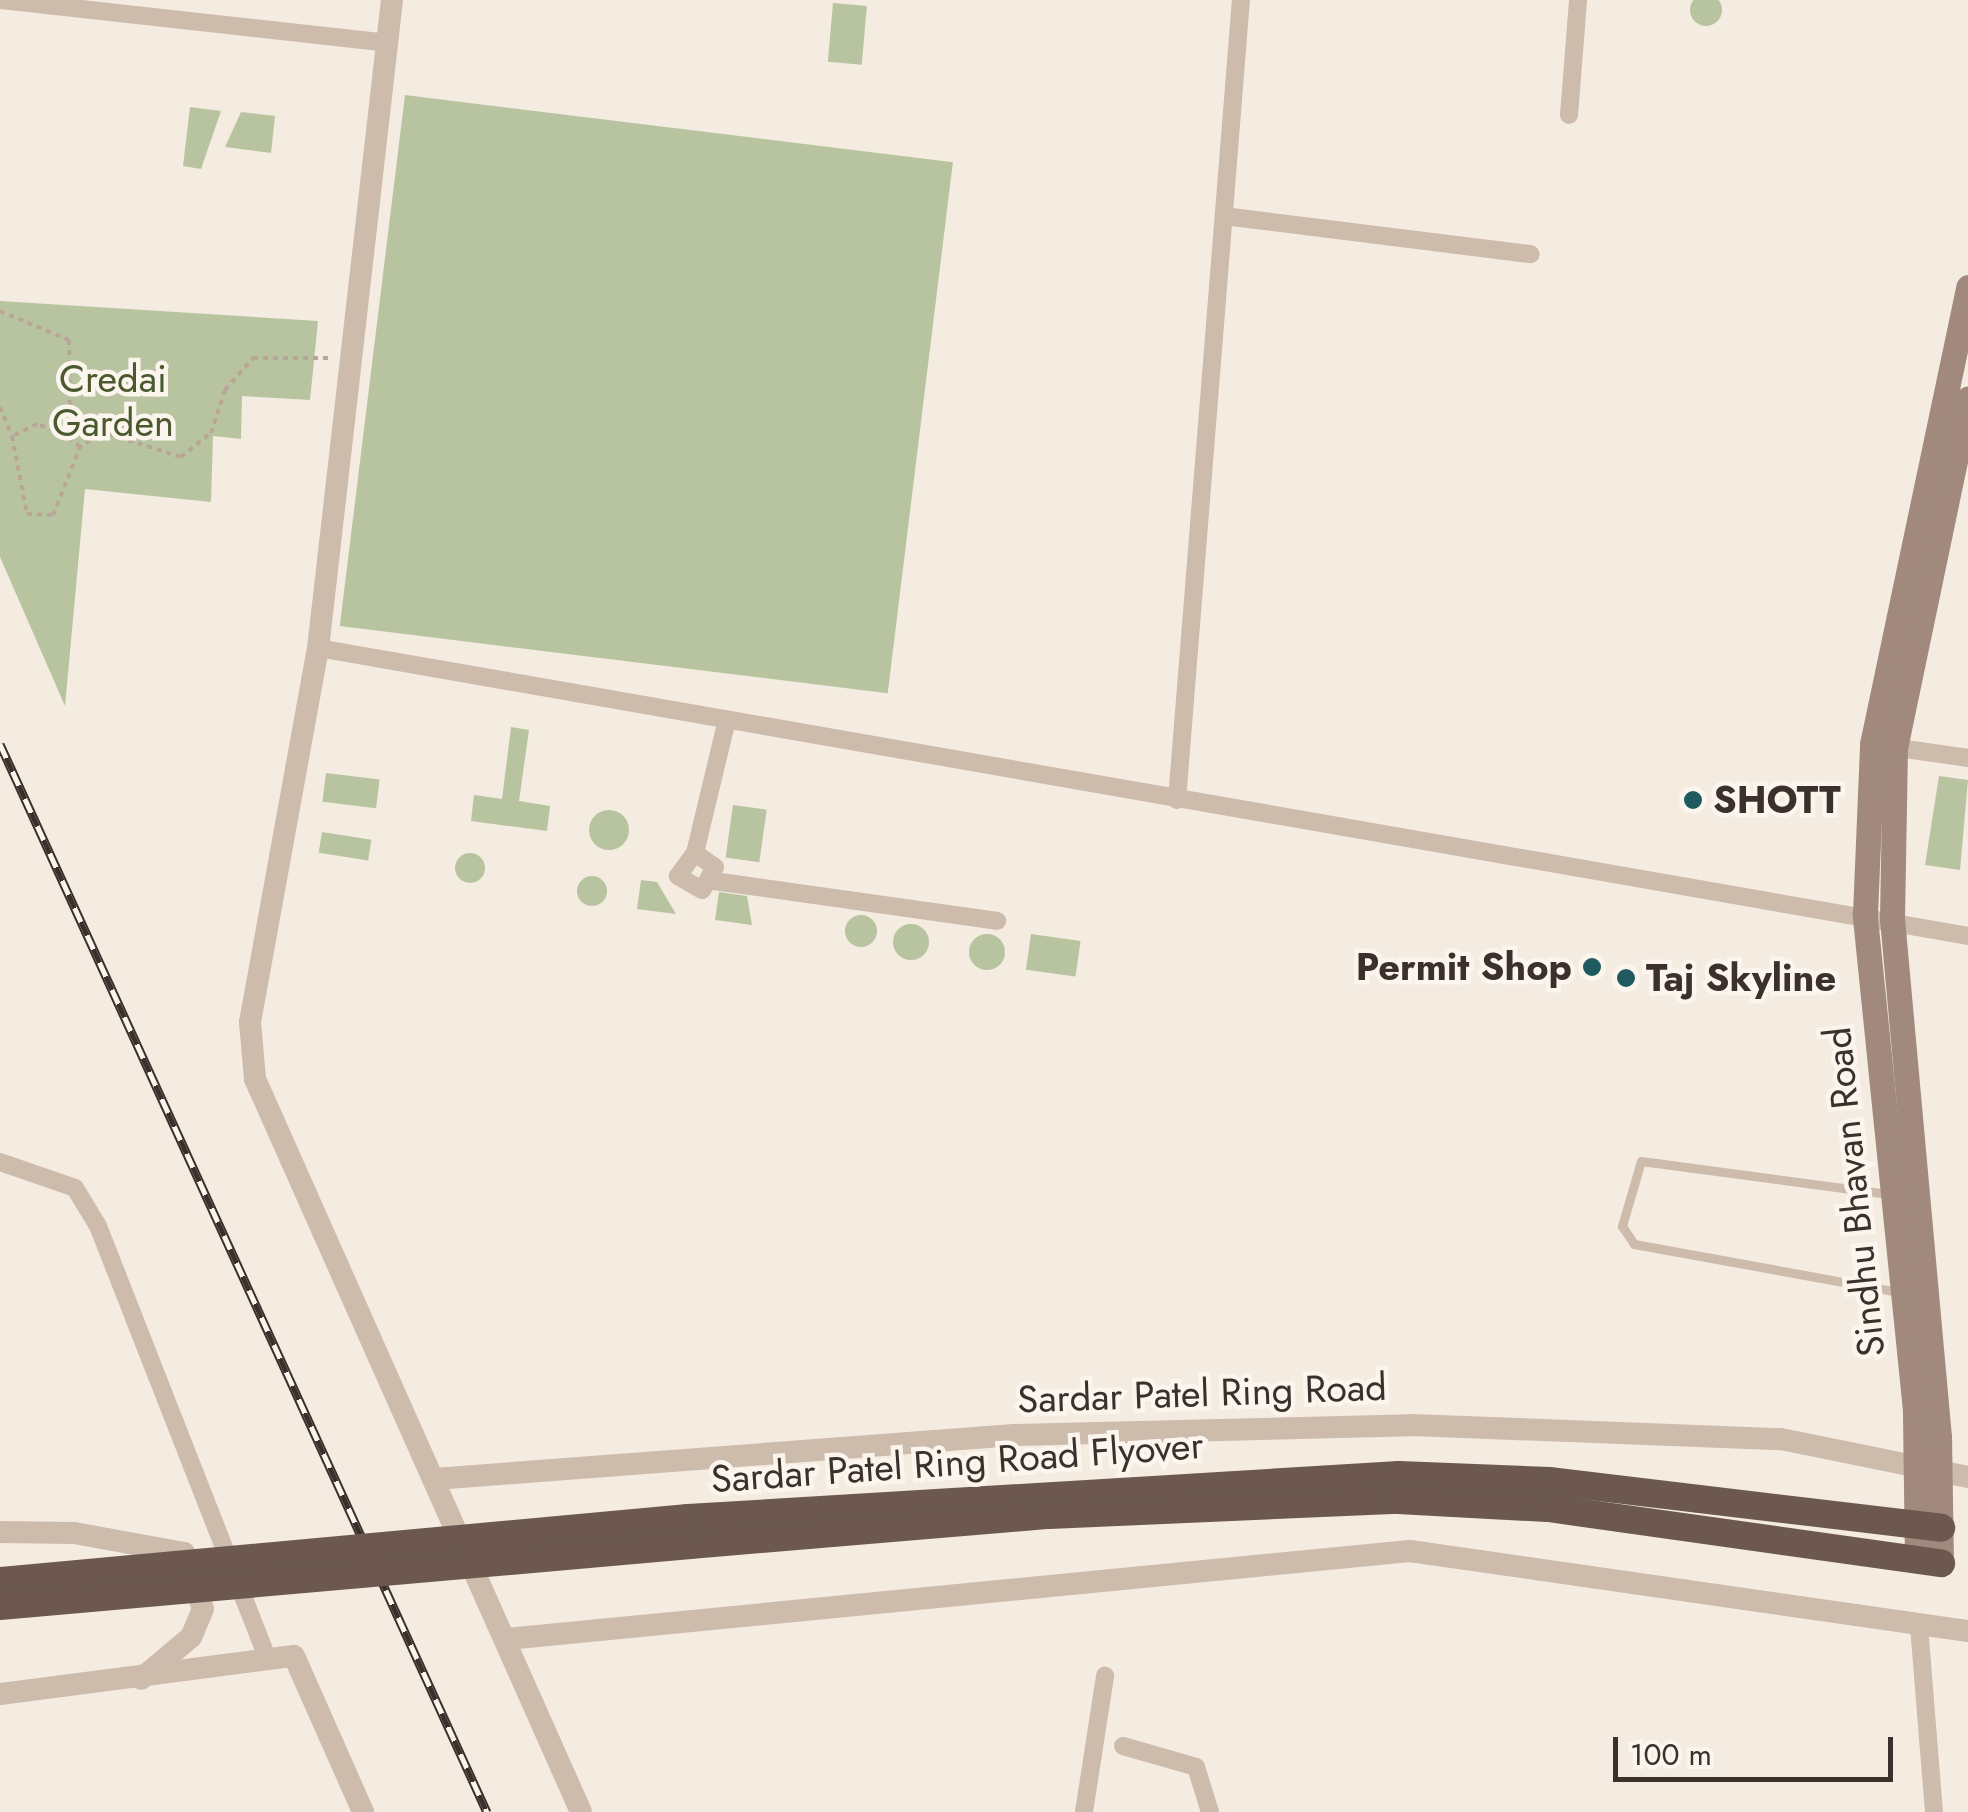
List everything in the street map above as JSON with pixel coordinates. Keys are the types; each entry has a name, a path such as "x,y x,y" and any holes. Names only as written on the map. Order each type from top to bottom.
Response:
{"highway":[{"name":"Sardar Patel Ring Road Flyover","path":"0,1581 1067,1489 1398,1475 1548,1495 1929,1561"},
{"name":"Sardar Patel Ring Road Flyover","path":"0,1606 1050,1515 1398,1500 1548,1495 1930,1526"}],"main road":[{"name":"Sindhu Bhavan Road","path":"1929,1463 1901,1293 1865,914 1884,746 1968,286"},
{"name":"Sindhu Bhavan Road","path":"1929,1561 1929,1463 1884,746 1968,398"}],"street":[{"path":"0,0 387,43"},
{"path":"392,0 318,648 264,928 250,1022 254,1079 581,1812"},
{"path":"1178,800 1240,0"},
{"path":"1569,114 1578,0"},
{"path":"1224,216 1532,254"},
{"path":"318,648 1178,800 1865,914 1968,936"},
{"path":"695,853 715,868 714,880 702,890 678,876 695,853 727,720"},
{"path":"1884,746 1968,758"},
{"path":"714,880 997,921"},
{"path":"0,1162 75,1188 98,1226 268,1660"},
{"name":"Sardar Patel Ring Road","path":"434,1480 1014,1435 1412,1425 1780,1439 1929,1463 1968,1477"},
{"path":"0,1532 74,1534 184,1554 203,1609 191,1638 139,1681"},
{"path":"507,1639 1410,1550 1968,1631"},
{"path":"1919,1626 1934,1812"},
{"path":"0,1694 139,1681 294,1656 363,1812"},
{"path":"1084,1812 1105,1676"},
{"path":"1122,1746 1196,1767 1210,1812"}],"lane":[{"path":"1890,1194 1640,1161 1622,1226 1634,1244 1901,1293"}],"path":[{"path":"0,311 69,340 70,423 64,433"},
{"path":"70,423 180,457 212,433 226,390 253,358 314,359"},
{"path":"0,408 12,436 18,502 40,520 54,515 90,428"},
{"path":"12,436 44,424 64,433 80,447"}],"green space":[{"path":"1706,-6 1717,-1 1722,10 1717,21 1706,26 1695,21 1690,10 1695,-1"},
{"path":"833,3 867,6 862,65 828,62"},
{"path":"405,95 953,162 888,693 340,626"},
{"path":"190,107 221,111 201,169 183,166"},
{"path":"241,112 275,116 271,153 225,147"},
{"name":"Credai Garden","path":"0,301 318,321 310,400 242,396 241,439 213,436 211,502 85,489 65,706 0,557"},
{"path":"511,727 529,730 519,801 550,806 547,831 471,821 474,795 502,799"},
{"path":"326,773 380,780 376,808 322,802"},
{"path":"1939,776 1968,780 1960,870 1925,865"},
{"path":"733,805 767,810 759,862 726,857"},
{"path":"609,810 623,816 629,830 623,844 609,850 595,844 589,830 595,816"},
{"path":"322,832 371,840 368,861 319,853"},
{"path":"470,853 481,857 485,868 481,879 470,883 459,879 455,868 459,857"},
{"path":"592,876 602,881 607,891 602,901 592,906 582,901 577,891 582,881"},
{"path":"641,880 657,882 676,914 637,909"},
{"path":"719,892 747,896 752,925 715,920"},
{"path":"861,915 872,920 877,931 872,942 861,947 850,942 845,931 850,920"},
{"path":"911,924 924,929 929,942 924,955 911,960 898,955 893,942 898,929"},
{"path":"987,934 1000,939 1005,952 1000,965 987,970 974,965 969,952 974,939"},
{"path":"1031,934 1081,941 1076,977 1026,970"}],"railway":[{"path":"0,744 487,1812"}],"place":[{"name":"SHOTT","path":"1693,800"},
{"name":"Permit Shop","path":"1592,967"},
{"name":"Taj Skyline","path":"1626,978"}]}
